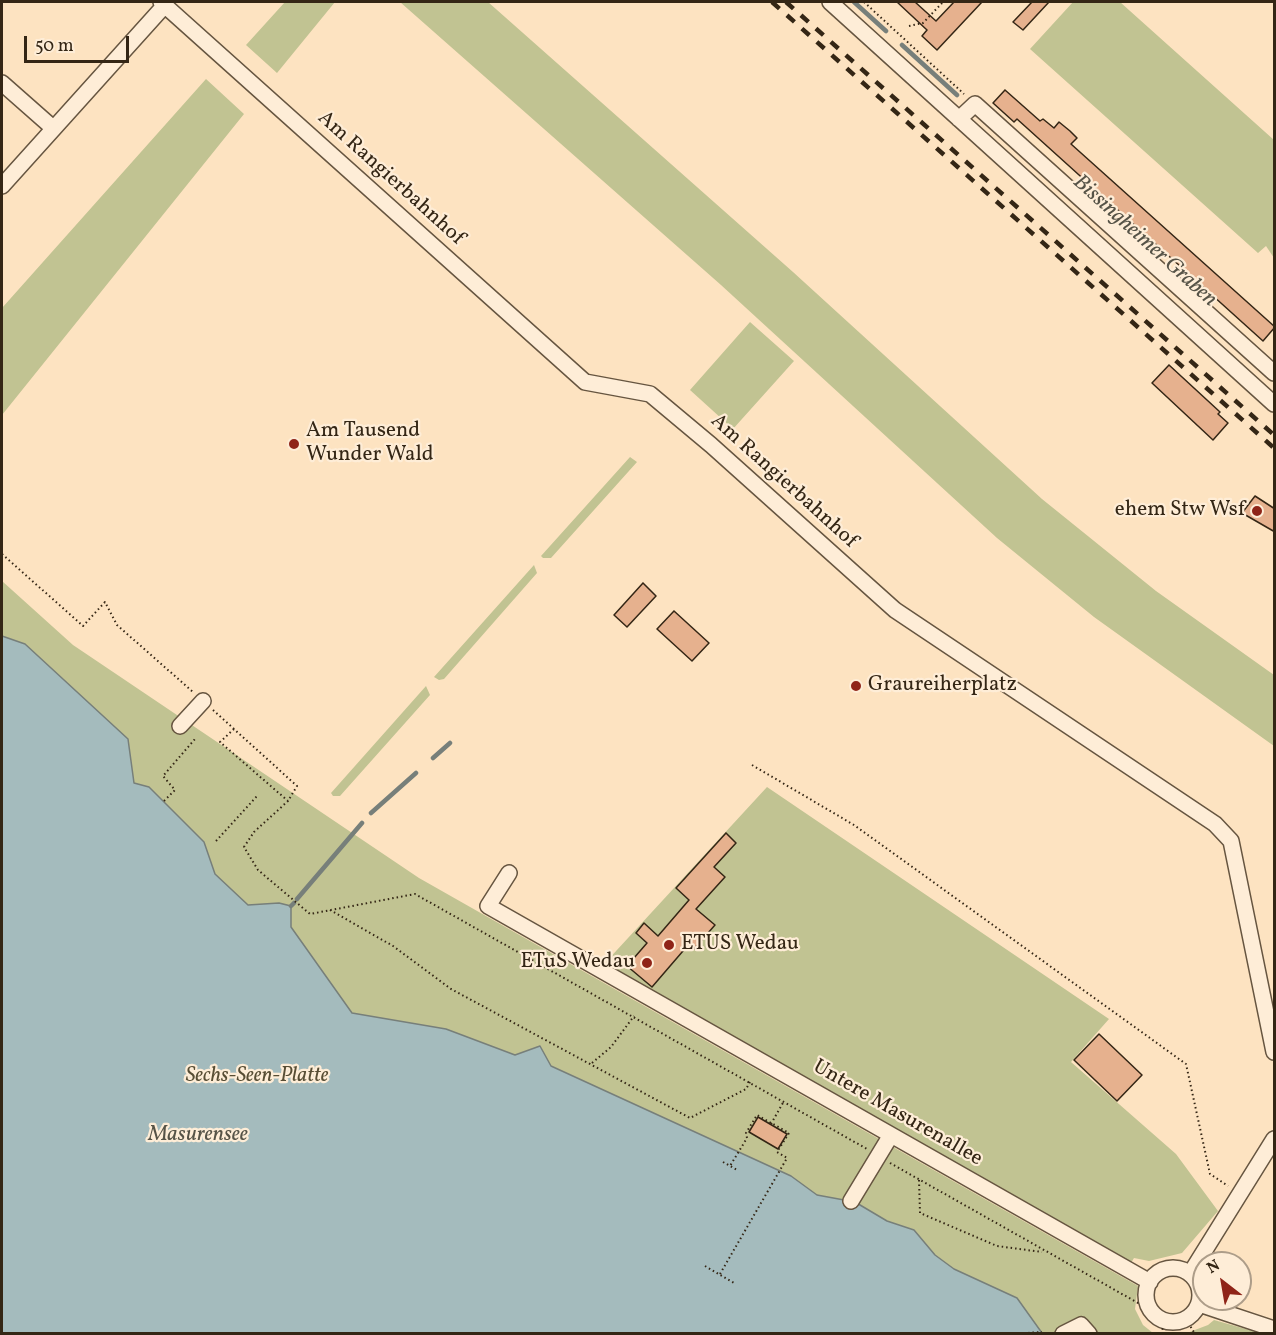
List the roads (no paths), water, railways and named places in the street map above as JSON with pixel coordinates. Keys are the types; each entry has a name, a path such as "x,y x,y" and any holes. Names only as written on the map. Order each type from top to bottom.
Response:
{"street":[{"path":"830,2 1275,404"},
{"path":"2,186 163,3"},
{"name":"Am Rangierbahnhof","path":"163,3 585,382 650,394 711,445 895,610 1215,824 1231,842 1275,1052"},
{"path":"2,83 53,128"},
{"path":"959,119 975,104 1275,373"},
{"path":"180,726 203,701"},
{"name":"Untere Masurenallee","path":"509,873 488,906 1150,1282"},
{"path":"850,1201 891,1135"},
{"path":"1190,1274 1275,1138"},
{"path":"1192,1277 1190,1274 1168,1269 1154,1276 1150,1282 1147,1302 1163,1327 1183,1325 1194,1311"},
{"path":"1220,1311 1275,1329"},
{"path":"1063,1334 1080,1325 1089,1334"}],"water":[{"name":"Masurensee","path":"2,636 25,644 128,739 134,783 149,787 204,842 215,874 248,905 279,903 291,906 291,927 352,1013 446,1029 515,1055 540,1046 551,1066 791,1176 817,1195 855,1202 887,1221 914,1230 935,1255 954,1269 1017,1298 1042,1333 2,1333"}],"waterway":[{"name":"Bissingheimer Graben","path":"854,2 886,31"},
{"name":"Bissingheimer Graben","path":"902,45 957,95"},
{"path":"433,758 450,743"},
{"path":"371,813 416,773"},
{"path":"297,899 362,823"},
{"path":"291,906 294,903"}],"railway":[{"path":"772,2 1274,448"},
{"path":"786,2 1274,435"}],"place":[{"name":"Am Tausend Wunder Wald","path":"294,444"},
{"name":"ehem Stw Wsf","path":"1257,511"},
{"name":"Graureiherplatz","path":"856,686"},
{"name":"ETUS Wedau","path":"669,945"},
{"name":"ETuS Wedau","path":"647,963"}],"park label":[{"name":"Sechs-Seen-Platte","path":"257,1077"}]}
